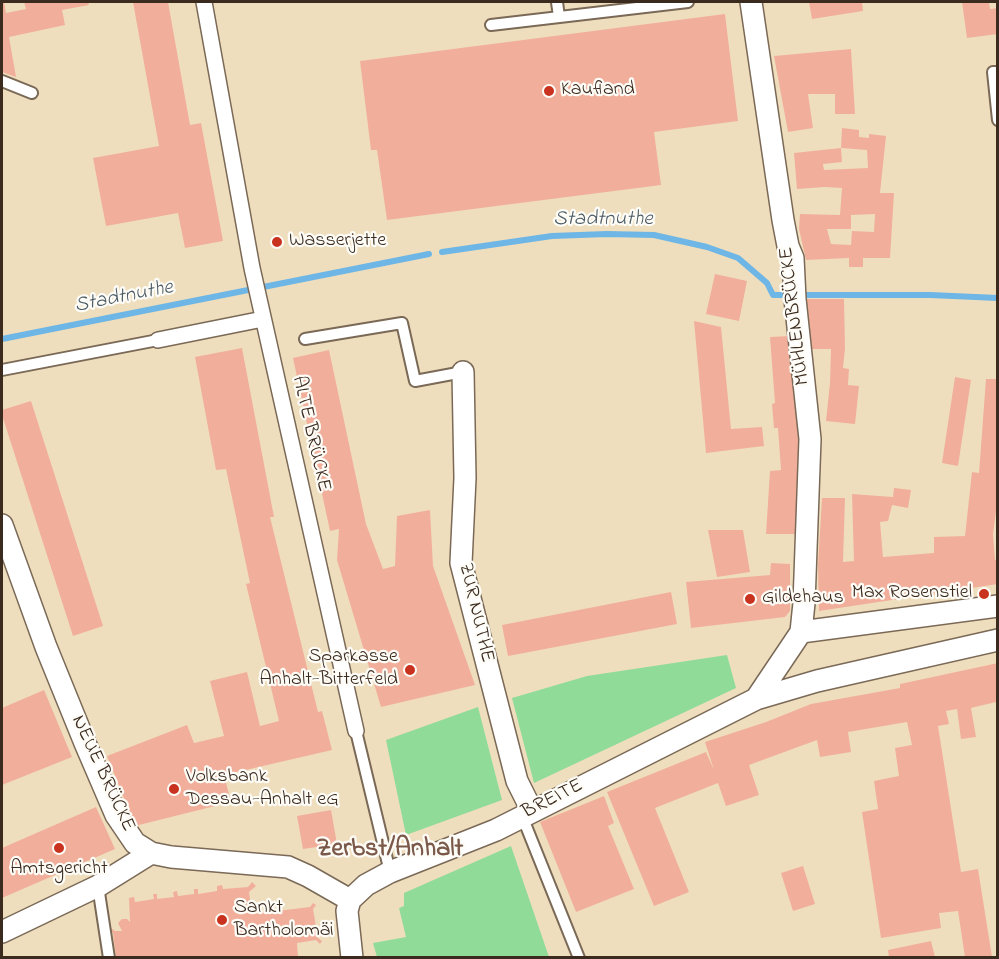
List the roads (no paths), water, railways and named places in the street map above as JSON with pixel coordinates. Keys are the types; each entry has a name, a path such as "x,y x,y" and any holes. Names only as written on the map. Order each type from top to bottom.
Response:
{"street":[{"name":"ALTE BRÜCKE","path":"204,2 253,273 356,731"},
{"name":"MÜHLENBRÜCKE","path":"751,2 783,220 793,258 795,299 810,439 801,632"},
{"path":"159,340 263,319"},
{"name":"ZUR NUTHE","path":"463,372 465,478 461,563 527,814"},
{"name":"NEUE BRÜCKE","path":"2,525 46,647 116,815 135,843 151,853"},
{"path":"801,632 998,606"},
{"name":"BREITE","path":"756,699 801,632"},
{"name":"BREITE","path":"350,900 366,885 390,872 496,830 756,699 817,681 998,640"},
{"path":"2,932 98,886 151,853 171,857 288,867 308,876 350,900 347,911 352,957"}],"lane":[{"path":"557,2 559,17"},
{"path":"491,25 688,2"},
{"path":"998,72 993,72 998,120"},
{"path":"2,81 32,93"},
{"path":"305,339 402,323 415,381 463,372"},
{"path":"2,370 159,340"},
{"name":"ALTE BRÜCKE","path":"356,731 390,872"},
{"path":"527,814 579,957"},
{"path":"98,886 109,957"}],"waterway":[{"name":"Stadtnuthe","path":"442,252 552,236 654,235 707,247 738,258 767,283 773,295 930,295 998,298"},
{"name":"Stadtnuthe","path":"2,339 429,254"}],"place":[{"name":"Kaufland","path":"549,91"},
{"name":"Wasserjette","path":"277,242"},
{"name":"Max Rosenstiel","path":"984,594"},
{"name":"Gildehaus","path":"750,599"},
{"name":"Sparkasse Anhalt-Bitterfeld","path":"410,670"},
{"name":"Volksbank Dessau-Anhalt eG","path":"174,789"},
{"name":"Amtsgericht","path":"59,848"},
{"name":"Sankt Bartholomäi","path":"222,920"}],"district":[{"name":"Zerbst/Anhalt","path":"390,851"}]}
